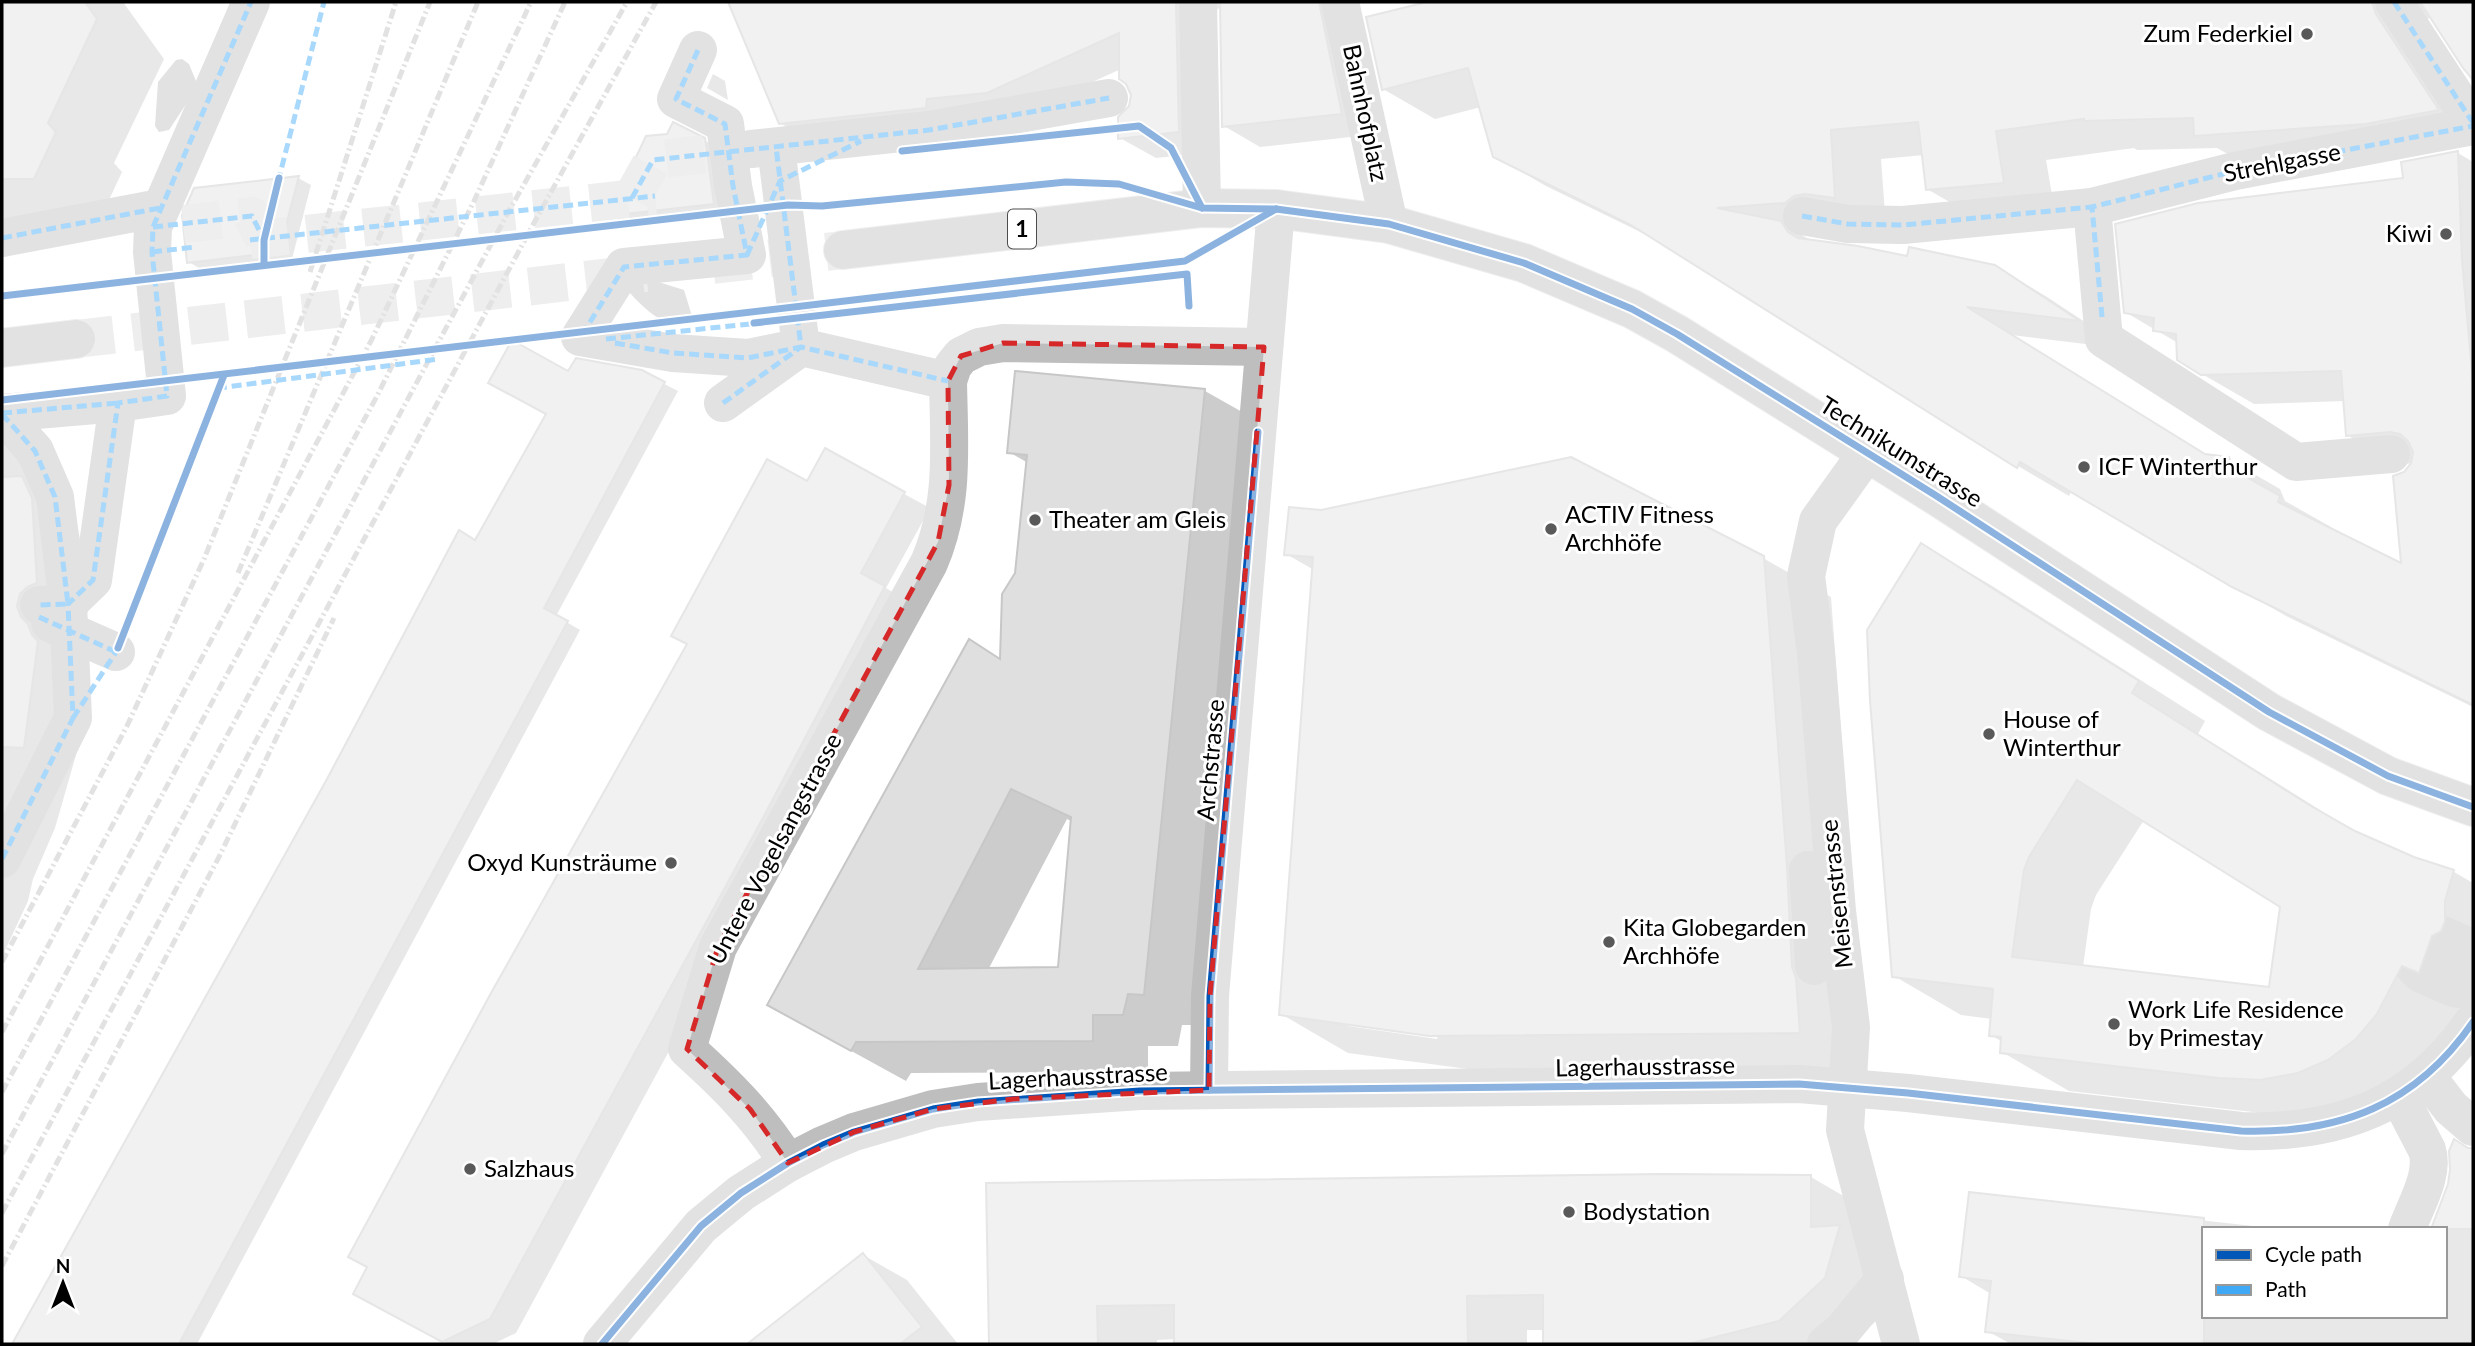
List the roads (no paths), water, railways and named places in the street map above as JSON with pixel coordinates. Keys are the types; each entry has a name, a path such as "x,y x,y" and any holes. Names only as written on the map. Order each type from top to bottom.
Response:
{"street":[{"path":"2,414 118,404 167,396 167,232 251,2"},
{"path":"1198,2 1202,208"},
{"name":"Bahnhofplatz","path":"1340,2 1389,224"},
{"path":"2394,2 2473,125"},
{"path":"698,50 676,99 725,124 727,169 747,255"},
{"path":"727,169 778,164 870,136 929,130 1109,98"},
{"name":"Strehlgasse","path":"1802,216 1865,225 1903,225 2092,207 2235,171 2473,125"},
{"path":"747,255 778,164"},
{"path":"778,164 801,346"},
{"path":"2092,207 2104,339 2296,462 2391,454"},
{"name":"1","path":"843,250 1202,208 1276,209"},
{"name":"Technikumstrasse","path":"1276,209 1389,224 1524,263 1632,309 1723,362 1934,495 2269,712 2388,776 2473,807"},
{"name":"Archstrasse","path":"1209,1090 1210,996 1276,209"},
{"path":"2,238 167,232"},
{"path":"747,255 624,267 580,337 673,353 748,358 801,346 948,382 953,366 961,356 979,347 1003,343 1264,347"},
{"path":"2,348 76,339"},
{"path":"723,404 801,346"},
{"name":"Untere Vogelsangstrasse","path":"788,1163 768,1130 750,1109 687,1049 718,947 929,563 938,542 949,485 948,382"},
{"path":"54,615 93,580 118,404"},
{"path":"2,414 35,451 55,497 54,615 73,718"},
{"name":"Meisenstrasse","path":"1866,454 1818,521 1806,576 1816,653 1837,911 1851,1027 1844,1130 1901,1344"},
{"path":"1806,576 1794,637 1814,966"},
{"path":"2,859 73,718 117,650 54,615"},
{"path":"1842,647 1864,947 1851,1027"},
{"name":"Lagerhausstrasse","path":"788,1163 854,1132 933,1109 1026,1098 1140,1091 1799,1084 1847,1087 2227,1130 2288,1131 2358,1115 2413,1086 2445,1060 2473,1022"},
{"path":"2413,1086 2451,1108 2473,1127"},
{"path":"2408,1227 2428,1171 2429,1158 2413,1086"},
{"path":"602,1344 701,1226 741,1194 788,1163"},
{"path":"1834,1338 1885,1279"},
{"path":"1834,1338 1887,1344"}],"waterway":[{"path":"2433,955 2460,967"}],"tunnel":[{"path":"632,198 653,160 722,152"},
{"path":"250,240 655,196"},
{"path":"183,224 252,216 264,240"},
{"path":"713,265 843,250"},
{"path":"76,339 646,273"}],"railway":[{"path":"310,272 396,2"},
{"path":"2,962 127,726 204,559 430,2"},
{"path":"238,573 478,2"},
{"path":"2,1032 372,339 531,2"},
{"path":"2,1092 377,396 474,201 565,2"},
{"path":"2,1154 510,209 627,2"},
{"path":"2,1213 535,221 656,2"},
{"path":"2,1266 219,857 334,618"}],"place":[{"name":"Zum Federkiel","path":"2307,34"},
{"name":"Kiwi","path":"2446,234"},
{"name":"ICF Winterthur","path":"2084,467"},
{"name":"Theater am Gleis","path":"1035,520"},
{"name":"ACTIV Fitness Archhöfe","path":"1551,529"},
{"name":"House of Winterthur","path":"1989,734"},
{"name":"Oxyd Kunsträume","path":"671,863"},
{"name":"Kita Globegarden Archhöfe","path":"1609,942"},
{"name":"Work Life Residence by Primestay","path":"2114,1024"},
{"name":"Salzhaus","path":"470,1169"},
{"name":"Bodystation","path":"1569,1212"}]}
